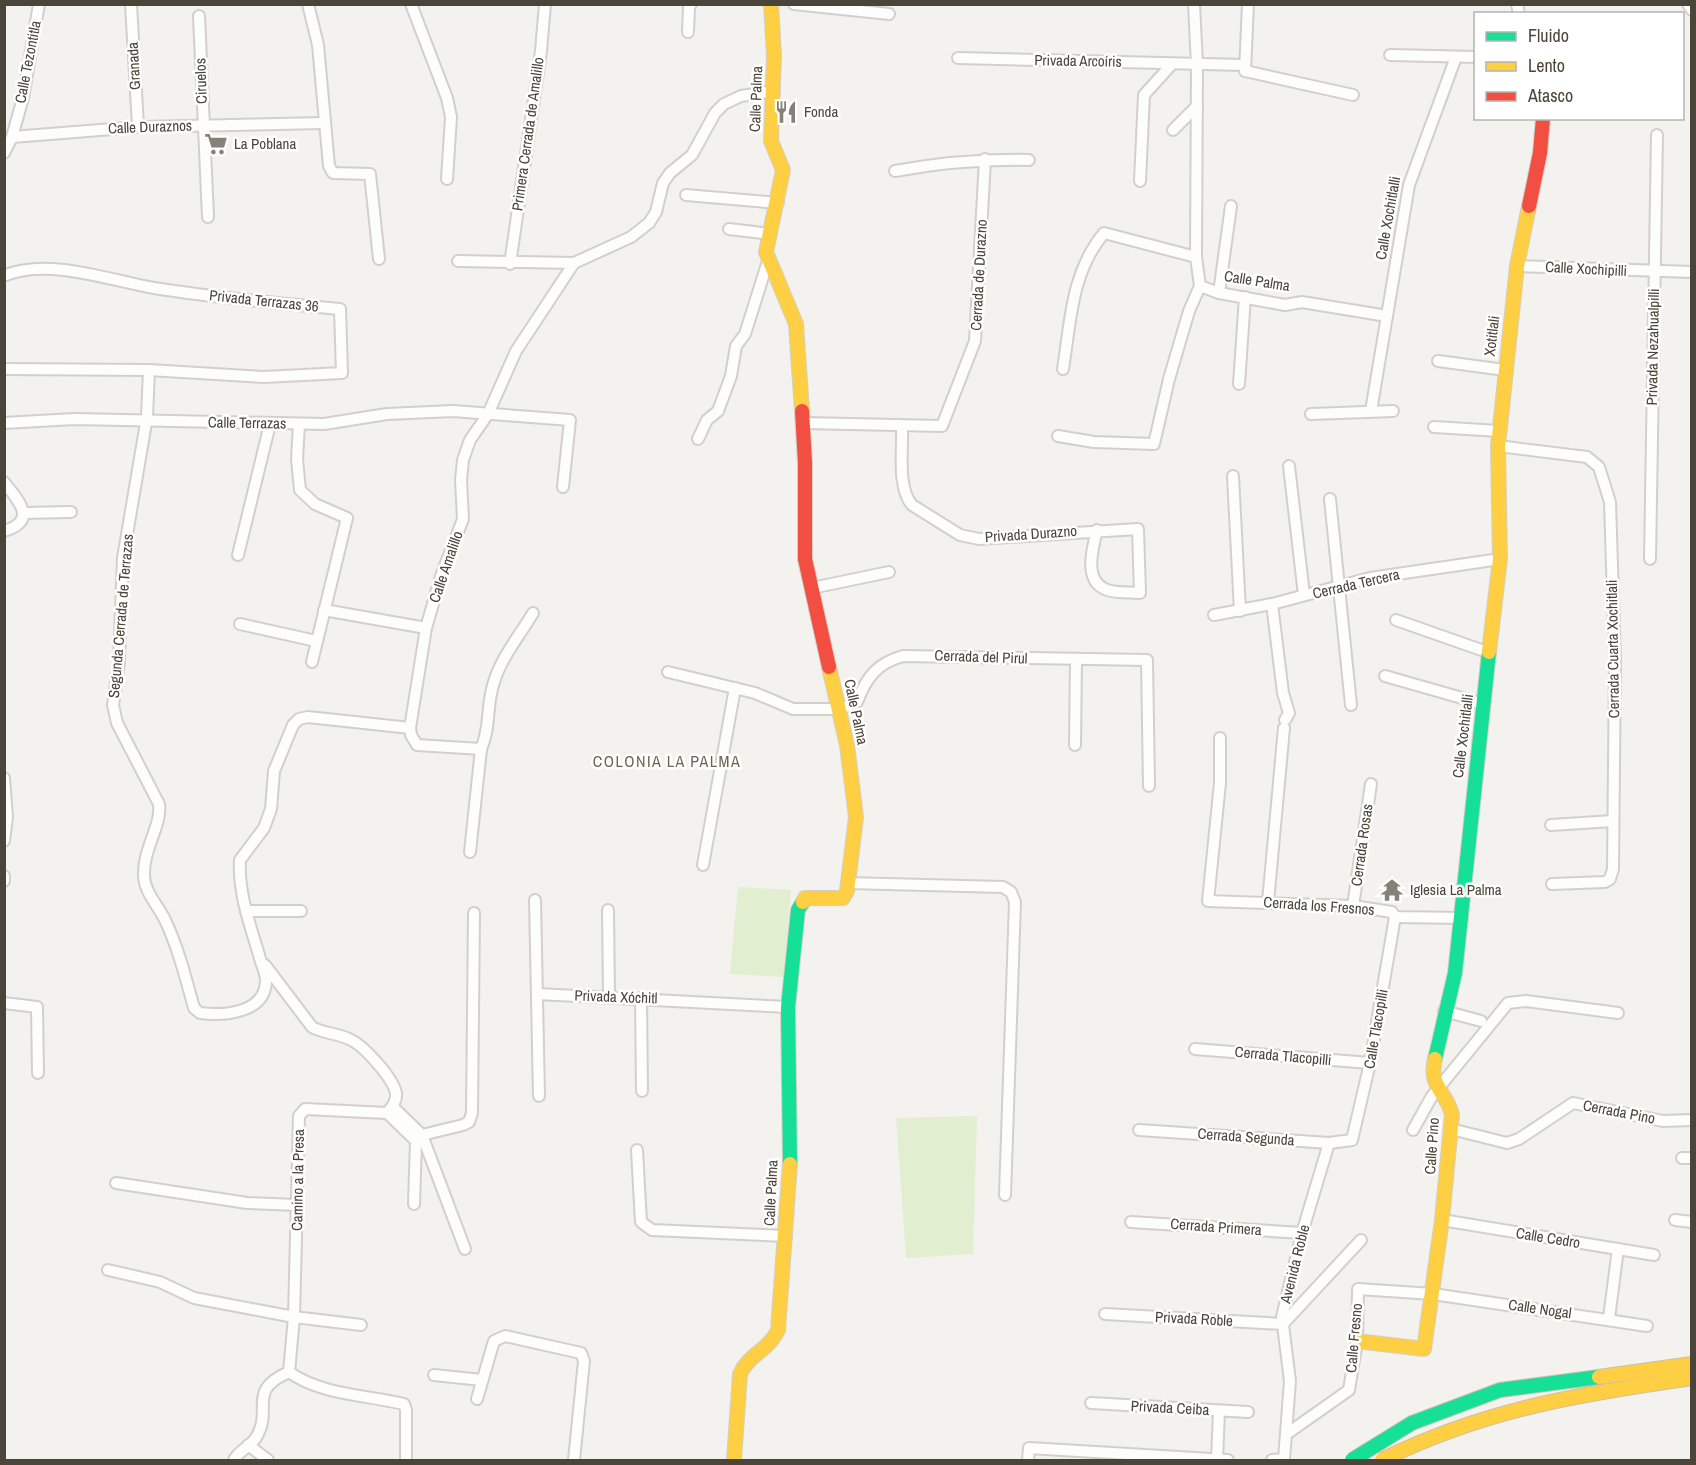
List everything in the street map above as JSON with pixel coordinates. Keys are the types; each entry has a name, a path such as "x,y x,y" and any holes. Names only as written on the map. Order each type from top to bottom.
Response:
{"main road":[{"name":"Calle Palma","path":"734,1461 738,1380 742,1367 774,1343 778,1330 790,1176 788,1007 800,904 805,898 843,898 848,883 856,817 848,745 805,559 803,423 796,324 766,252 783,170 771,141 774,91 771,4"},
{"name":"Xotitlali","path":"1500,559 1499,431 1517,266 1540,153 1543,120"},
{"name":"Calle Xochitlalli","path":"1462,918 1473,787 1500,559"},
{"name":"Calle Pino","path":"1357,1341 1424,1348 1442,1220 1451,1129 1450,1105 1437,1090 1432,1071 1444,1011 1455,973 1462,918"},
{"path":"1352,1461 1412,1423 1452,1406 1500,1390 1692,1364"},
{"path":"1382,1461 1419,1440 1504,1409 1692,1378"}],"street":[{"name":"Calle Tezontitla","path":"4,153 12,137 23,98 39,4"},
{"name":"Granada","path":"131,4 138,127"},
{"path":"308,4 318,45 329,166 333,173 370,174 379,259"},
{"path":"411,4 447,98 451,117 447,179"},
{"name":"Primera Cerrada de Amalillo","path":"510,264 541,51 545,4"},
{"path":"688,32 691,4"},
{"path":"794,4 889,14"},
{"path":"1058,436 1094,441 1154,444 1169,379 1189,311 1200,286 1196,256 1197,65 1194,4"},
{"path":"1248,4 1245,65 1249,74 1353,95"},
{"path":"1688,4 1692,10"},
{"name":"Ciruelos","path":"199,16 202,125 208,217"},
{"path":"1390,55 1474,57"},
{"name":"Calle Xochitlalli","path":"1371,411 1409,185 1456,57"},
{"name":"Privada Arcoíris","path":"958,58 1197,65"},
{"path":"1140,181 1144,95 1172,64"},
{"path":"1197,65 1245,65"},
{"path":"458,261 510,264 574,263 631,237 649,223 656,212 663,183 670,173 692,155 715,113 724,104 741,96 774,91"},
{"path":"1173,130 1197,106"},
{"name":"Calle Duraznos","path":"12,137 138,127 325,123"},
{"name":"Privada Nezahualpilli","path":"1650,559 1657,135"},
{"path":"895,171 940,163 985,159 1029,160"},
{"name":"Cerrada de Durazno","path":"803,423 902,427 942,426 975,341 985,159"},
{"path":"686,195 778,202"},
{"path":"1219,293 1231,206"},
{"path":"729,230 771,234"},
{"path":"1063,369 1078,276 1092,248 1104,233 1196,256"},
{"path":"698,439 707,420 718,411 731,376 736,346 745,334 768,261"},
{"name":"Calle Amalillo","path":"410,728 426,628 441,576 463,519 461,480 463,460 470,440 488,414 516,351 574,263"},
{"name":"Calle Xochipilli","path":"1517,266 1692,272"},
{"name":"Privada Terrazas 36","path":"4,369 149,370 264,377 342,373 340,309 154,288 69,270 29,270 6,275"},
{"name":"Calle Palma","path":"1200,286 1219,293 1285,305 1302,302 1338,306 1387,316"},
{"path":"1239,384 1245,297"},
{"path":"1438,361 1505,370"},
{"path":"146,421 149,370"},
{"name":"Calle Terrazas","path":"4,423 74,419 299,424 348,422 387,414 453,411 570,420 563,487"},
{"path":"1311,414 1393,411"},
{"name":"Segunda Cerrada de Terrazas","path":"146,421 123,558 119,662 113,705 117,723 159,804 160,814 145,854 144,877 148,891 165,921 194,1008 200,1013 241,1010 256,1005 263,996 266,982 259,958"},
{"path":"238,555 270,424"},
{"path":"299,424 297,459 300,490 315,504 347,518 312,662"},
{"name":"Privada Durazno","path":"902,427 906,498 960,535 980,539 1096,530 1138,528 1140,592 1111,591 1100,586 1093,577 1091,565 1096,530"},
{"path":"1434,427 1499,431"},
{"name":"Cerrada Cuarta Xochitlali","path":"1498,446 1587,457 1594,461 1603,479 1610,509 1615,660 1613,869 1610,879 1605,882 1552,884"},
{"path":"1289,466 1304,595"},
{"path":"1233,476 1240,611"},
{"path":"4,482 23,513 23,522 19,527 4,531"},
{"path":"1330,499 1351,705"},
{"path":"23,513 71,512"},
{"name":"Cerrada Tercera","path":"1214,615 1272,604 1370,578 1500,559"},
{"path":"812,588 889,572"},
{"path":"1268,902 1285,724 1289,713 1283,693 1272,604"},
{"path":"324,610 426,628"},
{"path":"470,852 481,749 488,734 490,695 494,679 533,614"},
{"path":"1396,620 1490,653"},
{"path":"240,624 316,641"},
{"name":"Cerrada del Pirul","path":"840,710 857,702 870,675 884,662 903,656 1147,660 1149,786"},
{"path":"1075,745 1076,660"},
{"path":"668,672 754,693 793,709 840,710"},
{"path":"1385,676 1484,704"},
{"path":"703,865 735,688"},
{"path":"390,1110 396,1095 393,1084 366,1051 349,1038 323,1033 312,1027 259,958 246,911 239,872 240,860 264,828 271,809 274,771 293,725 299,719 308,717 410,728 417,745 481,749"},
{"name":"Cerrada los Fresnos","path":"1220,738 1220,783 1208,901 1353,906 1392,912 1395,917 1462,918"},
{"path":"4,778 7,817 4,842"},
{"name":"Cerrada Rosas","path":"1353,906 1371,784"},
{"path":"1551,825 1613,821"},
{"path":"4,876 4,881"},
{"path":"848,883 1003,887 1011,892 1015,902 1005,1195"},
{"path":"535,900 539,1096"},
{"path":"608,910 609,997"},
{"path":"246,911 301,911"},
{"path":"422,1135 463,1125 469,1122 472,1113 474,913"},
{"name":"Calle Tlacopilli","path":"1352,1140 1370,1063 1395,917"},
{"name":"Privada Xóchitl","path":"538,994 788,1007"},
{"path":"640,998 642,1091"},
{"path":"1413,1130 1437,1090 1508,1003 1526,1001 1618,1013"},
{"path":"4,1003 33,1006 39,1011 38,1074"},
{"path":"1444,1011 1481,1021"},
{"name":"Cerrada Tlacopilli","path":"1195,1049 1370,1063"},
{"name":"Cerrada Pino","path":"1451,1129 1506,1143 1519,1139 1573,1103 1664,1121 1692,1120"},
{"name":"Camino a la Presa","path":"289,1372 294,1317 299,1116 304,1109 390,1110"},
{"path":"390,1110 422,1135 465,1249"},
{"path":"390,1110 416,1141 414,1204"},
{"name":"Cerrada Segunda","path":"1139,1130 1329,1143 1352,1140"},
{"name":"Avenida Roble","path":"1272,1461 1284,1459 1288,1433 1290,1359 1282,1317 1302,1233 1329,1143"},
{"path":"637,1150 640,1222 644,1227 652,1230 786,1236"},
{"path":"116,1183 247,1203 297,1205"},
{"name":"Calle Cedro","path":"1442,1220 1653,1255"},
{"path":"1675,1220 1692,1222"},
{"name":"Cerrada Primera","path":"1131,1222 1302,1233"},
{"path":"1283,1324 1361,1240"},
{"path":"1610,1318 1618,1250"},
{"path":"108,1270 160,1282 194,1298 294,1317 361,1325"},
{"name":"Calle Fresno","path":"1288,1433 1349,1390 1357,1341 1358,1289 1432,1294"},
{"name":"Calle Nogal","path":"1432,1294 1610,1318 1647,1326"},
{"name":"Privada Roble","path":"1105,1314 1283,1324"},
{"path":"477,1399 494,1341 499,1337 505,1336 581,1353 584,1361 574,1461"},
{"path":"234,1461 256,1438 260,1429 262,1400 268,1384 289,1372 310,1383 335,1390 404,1404 406,1461"},
{"path":"434,1375 482,1380"},
{"name":"Privada Ceiba","path":"1091,1403 1248,1412"},
{"path":"1028,1461 1029,1448 1221,1460 1219,1411"},
{"path":"248,1445 268,1461"}],"green space":[{"path":"738,887 791,890 783,977 730,974"},
{"path":"977,1116 973,1254 906,1258 896,1118"}],"traffic: fast":[{"path":"1435,1059 1455,973 1489,652"},
{"path":"790,1164 788,1007 798,910 803,902"},
{"path":"1352,1460 1412,1423 1500,1390 1599,1377"}],"traffic: slow":[{"path":"771,4 774,56 771,141 783,170 766,252 796,324 802,411"},
{"path":"1489,652 1500,559 1498,446 1517,266 1529,206"},
{"path":"803,902 805,898 843,898 847,891 856,817 847,745 829,667"},
{"path":"1357,1341 1424,1349 1442,1220 1452,1115 1434,1077 1435,1059"},
{"path":"734,1460 740,1374 778,1330 790,1164"},
{"path":"1599,1377 1692,1364"},
{"path":"1382,1460 1420,1442 1496,1416 1611,1390 1692,1378"}],"traffic: jam":[{"path":"1529,206 1540,153 1543,120"},
{"path":"802,411 805,463 805,559 829,667"}],"place":[{"name":"Fonda","path":"786,112"},
{"name":"La Poblana","path":"216,144"},
{"name":"Iglesia La Palma","path":"1392,890"}],"district":[{"name":"COLONIA LA PALMA","path":"667,761"}]}
